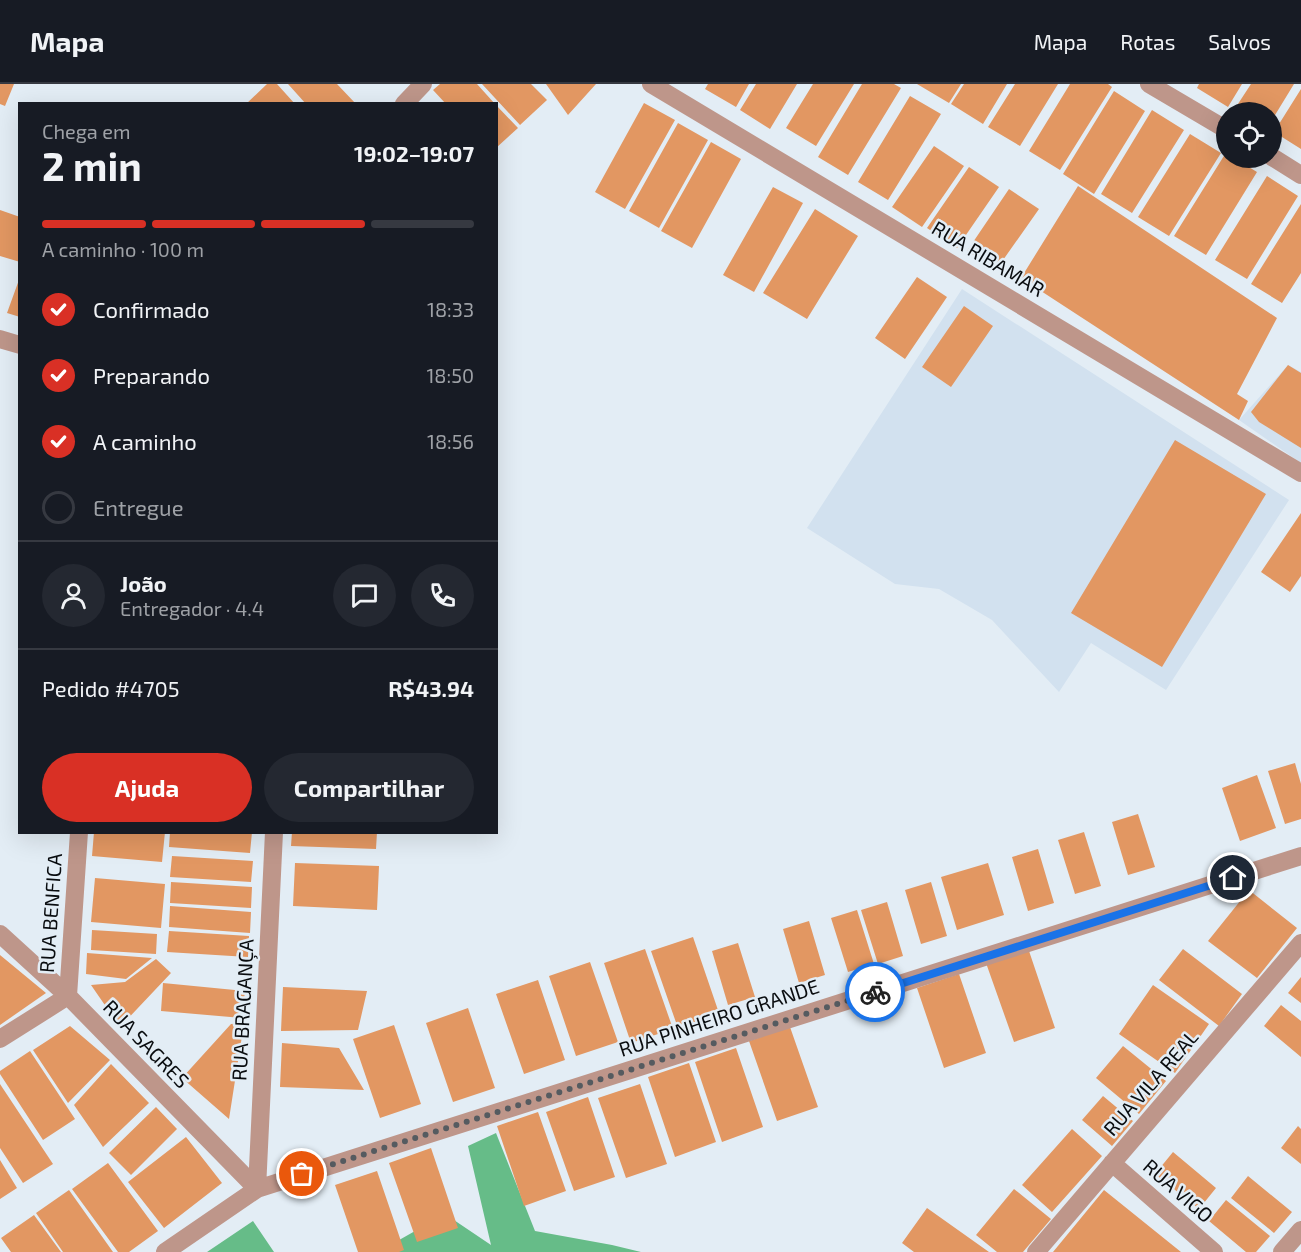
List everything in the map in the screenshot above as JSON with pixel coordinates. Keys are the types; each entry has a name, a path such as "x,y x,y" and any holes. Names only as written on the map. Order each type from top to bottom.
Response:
{"street":[{"path":"406,102 423,84"},
{"name":"RUA RIBAMAR","path":"651,84 1301,473"},
{"path":"1149,84 1216,124"},
{"path":"1282,163 1301,175"},
{"path":"0,339 18,344"},
{"name":"RUA BENFICA","path":"68,996 79,834"},
{"name":"RUA BRAGANÇA","path":"257,1189 274,834"},
{"name":"RUA PINHEIRO GRANDE","path":"165,1252 257,1189 1301,856"},
{"name":"RUA SAGRES","path":"0,933 68,996 257,1189"},
{"name":"RUA VILA REAL","path":"1036,1252 1301,943"},
{"path":"0,1039 68,996"},
{"name":"RUA VIGO","path":"1112,1163 1214,1252"},
{"path":"1282,1252 1301,1230"}],"shaded area":[{"path":"962,289 1289,500 1166,690 1091,643 1059,692 992,620 939,589 895,584 807,528"},
{"path":"1288,365 1301,372 1301,463 1239,420"}],"green space":[{"path":"496,1133 535,1231 641,1252 378,1252 445,1214 491,1245 468,1146"},
{"path":"253,1221 274,1252 207,1252"}],"building":[{"path":"0,84 14,84 5,106 0,104"},
{"path":"267,84 277,84 293,102 248,102"},
{"path":"288,84 337,84 354,102 304,102"},
{"path":"440,84 477,84 493,102 444,102 433,90"},
{"path":"482,84 531,84 547,100 520,125"},
{"path":"546,84 596,84 568,115"},
{"path":"708,84 749,84 736,107 705,89"},
{"path":"756,84 797,84 770,129 740,110"},
{"path":"813,84 854,84 816,146 786,128"},
{"path":"862,84 894,84 901,88 848,175 818,157"},
{"path":"917,84 961,84 949,103"},
{"path":"964,84 1007,84 983,124 951,104"},
{"path":"1015,84 1058,84 1020,146 988,127"},
{"path":"1070,84 1108,84 1112,87 1060,170 1029,151"},
{"path":"1199,84 1242,84 1231,102 1220,102 1197,88"},
{"path":"1251,84 1294,84 1282,104 1239,102"},
{"path":"1301,89 1301,149 1282,137 1282,119"},
{"path":"1114,91 1145,111 1094,194 1063,174"},
{"path":"910,96 941,114 888,200 858,182"},
{"path":"644,103 675,120 625,209 595,192"},
{"path":"498,107 518,128 498,146"},
{"path":"1152,110 1184,130 1132,213 1101,194"},
{"path":"678,123 708,140 659,228 629,211"},
{"path":"1190,134 1216,150 1216,161 1169,236 1138,217"},
{"path":"711,142 741,159 692,248 661,231"},
{"path":"934,146 964,166 922,227 892,207"},
{"path":"969,167 999,187 957,248 927,228"},
{"path":"1216,168 1250,168 1257,172 1206,255 1174,236"},
{"path":"1267,176 1298,196 1247,279 1215,260"},
{"path":"1078,186 1277,318 1237,394 1248,401 1239,420 1021,278"},
{"path":"773,187 803,203 754,292 723,275"},
{"path":"1009,189 1039,209 996,270 967,251"},
{"path":"1301,204 1301,273 1282,303 1251,284"},
{"path":"815,209 858,236 807,319 763,293"},
{"path":"0,210 18,216 18,261 0,256"},
{"path":"917,277 947,297 905,359 875,338"},
{"path":"18,283 18,316 7,313"},
{"path":"964,306 993,326 951,387 922,367"},
{"path":"1288,365 1301,373 1301,448 1259,422 1251,412"},
{"path":"1175,440 1266,494 1162,667 1071,613"},
{"path":"1301,513 1301,576 1290,592 1261,572"},
{"path":"1295,763 1301,784 1301,819 1285,824 1268,771"},
{"path":"1257,775 1276,828 1240,841 1222,788"},
{"path":"1138,814 1155,867 1128,875 1112,822"},
{"path":"1084,832 1101,886 1075,894 1058,840"},
{"path":"94,834 165,834 162,862 92,856"},
{"path":"170,834 252,834 250,853 169,847"},
{"path":"292,834 377,834 376,849 291,846"},
{"path":"1038,849 1054,903 1028,911 1012,857"},
{"path":"172,856 253,861 251,882 170,877"},
{"path":"295,863 379,866 377,910 293,906"},
{"path":"988,863 1004,915 957,930 941,877"},
{"path":"95,878 165,884 161,928 91,922"},
{"path":"171,882 252,887 251,908 170,903"},
{"path":"931,882 947,936 921,944 905,890"},
{"path":"1249,890 1297,928 1257,978 1208,941"},
{"path":"887,902 903,956 878,964 861,910"},
{"path":"170,906 251,912 250,933 169,927"},
{"path":"857,910 874,964 848,972 831,918"},
{"path":"809,921 825,975 799,983 783,929"},
{"path":"92,930 157,934 156,954 91,950"},
{"path":"169,931 249,936 248,957 167,952"},
{"path":"693,937 720,1016 679,1031 651,951"},
{"path":"738,943 755,997 728,1005 712,951"},
{"path":"1028,948 1055,1028 1014,1042 986,963"},
{"path":"645,949 673,1029 631,1043 604,963"},
{"path":"1183,949 1242,994 1219,1026 1159,980"},
{"path":"87,953 152,958 126,979 86,974"},
{"path":"0,955 46,993 0,1025"},
{"path":"156,959 171,973 120,1027 91,985 125,982"},
{"path":"590,962 618,1042 576,1056 549,976"},
{"path":"959,974 986,1053 944,1068 917,988"},
{"path":"1301,977 1301,1003 1288,993"},
{"path":"538,980 565,1060 524,1074 496,994"},
{"path":"163,983 245,991 242,1018 161,1011"},
{"path":"1153,985 1209,1024 1175,1073 1119,1034"},
{"path":"283,987 367,991 358,1030 281,1031"},
{"path":"1281,1005 1301,1021 1301,1057 1264,1026"},
{"path":"468,1008 495,1088 453,1102 426,1023"},
{"path":"244,1023 229,1119 182,1078 231,1024"},
{"path":"394,1025 421,1104 380,1118 353,1039"},
{"path":"70,1026 110,1060 68,1103 33,1050"},
{"path":"790,1027 818,1107 777,1121 749,1041"},
{"path":"282,1043 339,1048 364,1090 280,1087"},
{"path":"1123,1046 1166,1081 1139,1114 1096,1078"},
{"path":"736,1048 763,1127 722,1142 695,1062"},
{"path":"30,1051 75,1119 43,1140 0,1074 0,1071"},
{"path":"689,1063 716,1142 675,1157 648,1077"},
{"path":"111,1064 149,1103 103,1147 74,1105"},
{"path":"0,1084 53,1164 23,1183 0,1148"},
{"path":"640,1084 667,1164 626,1178 598,1098"},
{"path":"1103,1096 1133,1121 1112,1146 1082,1120"},
{"path":"588,1097 615,1177 574,1191 546,1112"},
{"path":"156,1107 177,1129 131,1175 109,1153"},
{"path":"538,1112 566,1191 524,1206 497,1126"},
{"path":"1298,1126 1301,1129 1301,1164 1281,1148"},
{"path":"1072,1129 1102,1156 1052,1212 1022,1185"},
{"path":"186,1137 222,1183 164,1228 128,1182"},
{"path":"431,1148 458,1228 417,1242 389,1163"},
{"path":"1173,1152 1216,1188 1199,1209 1155,1174"},
{"path":"0,1160 17,1188 0,1199"},
{"path":"108,1163 158,1231 129,1252 118,1252 72,1189"},
{"path":"377,1171 404,1250 399,1252 358,1252 335,1185"},
{"path":"1248,1176 1292,1212 1274,1233 1231,1198"},
{"path":"1014,1189 1051,1219 1023,1252 997,1252 976,1235"},
{"path":"69,1190 113,1252 63,1252 36,1213"},
{"path":"1104,1190 1181,1252 1053,1252"},
{"path":"1226,1200 1270,1236 1256,1252 1246,1252 1209,1221"},
{"path":"927,1208 989,1252 914,1252 902,1243"},
{"path":"34,1215 61,1252 11,1252 1,1238"}],"way so far":[{"path":"302,1174 875,992"}],"route":[{"path":"875,992 1233,878"}]}
